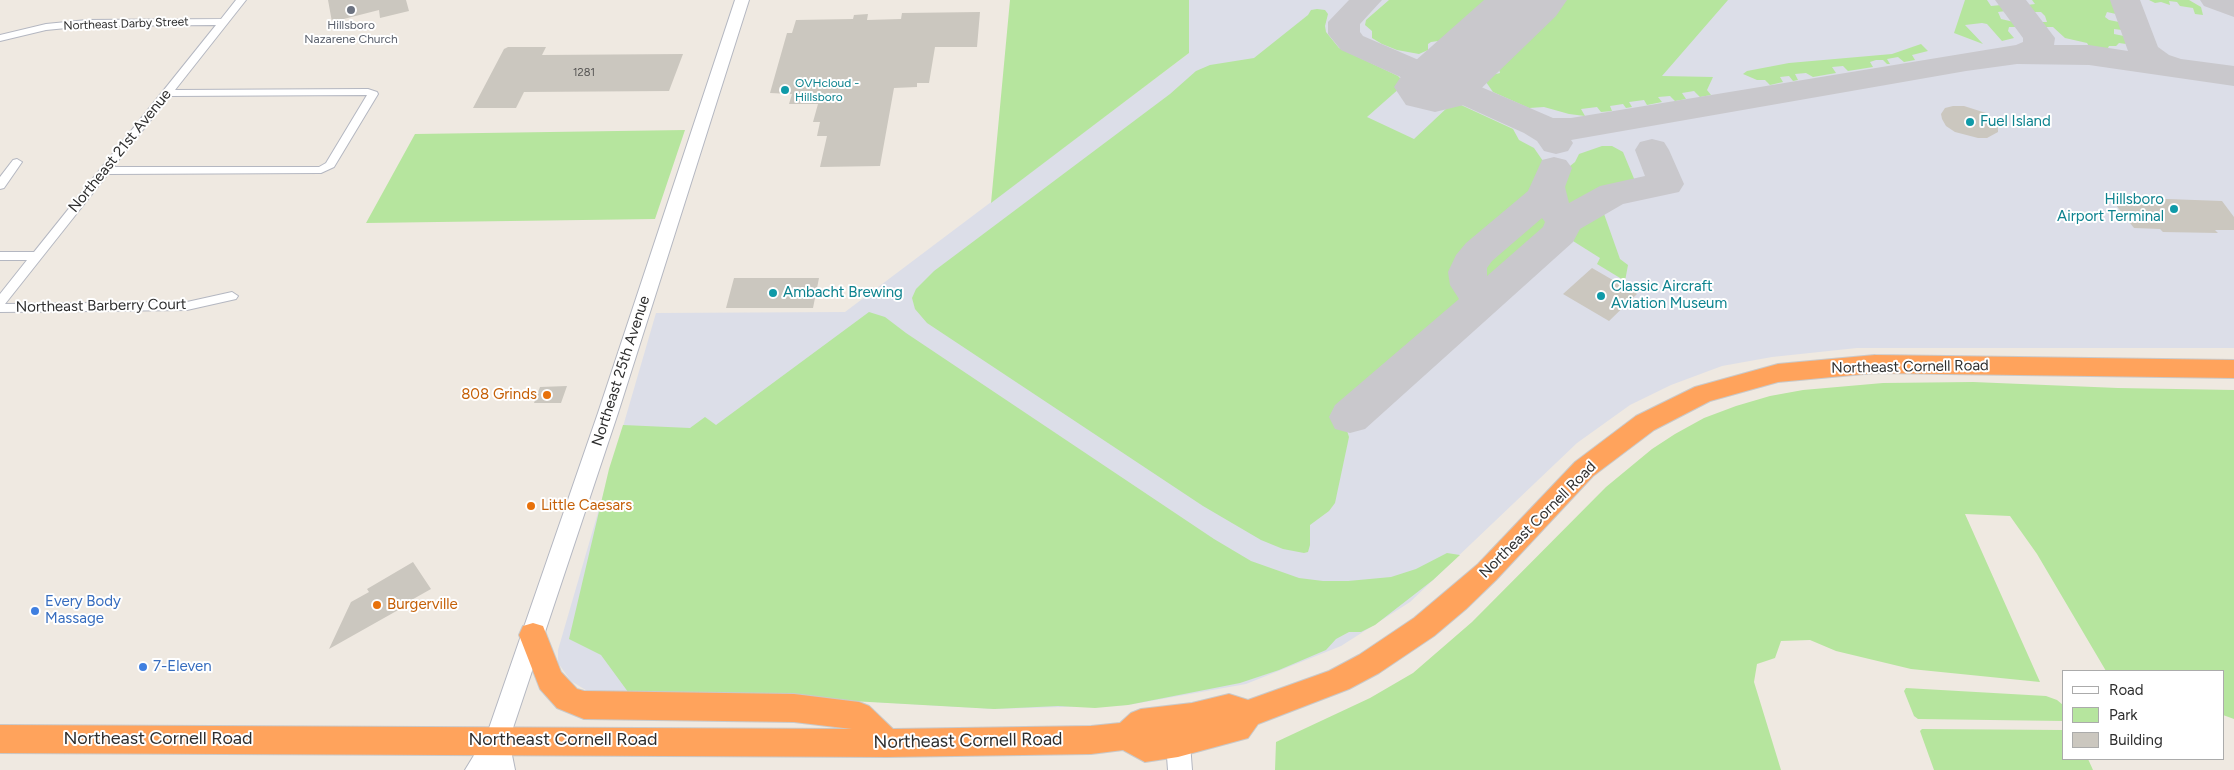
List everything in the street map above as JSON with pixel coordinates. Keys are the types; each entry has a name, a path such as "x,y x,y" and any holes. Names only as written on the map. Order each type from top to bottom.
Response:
{"highway":[{"name":"Northeast Cornell Road","path":"1127,736 1145,748 1179,756 1238,728 1248,714 1339,680 1399,646 1424,628 1487,572 1584,470 1645,423 1703,394 1778,374 1875,364 2234,369"},
{"path":"533,635 550,680 567,699 584,706 794,708 859,716 887,743"},
{"name":"Northeast Cornell Road","path":"0,739 887,743 1091,740 1127,736 1141,723 1192,717 1229,708 1248,714"}],"main road":[{"name":"Northeast 25th Avenue","path":"477,770 497,740 742,0"},
{"path":"497,740 503,770"}],"street":[{"name":"Northeast 21st Avenue","path":"0,302 241,0"},
{"name":"Northeast Darby Street","path":"0,38 46,27 87,23 224,22"},
{"path":"104,172 321,170 330,164 373,94 368,92 167,92"},
{"path":"0,185 17,162"},
{"path":"0,256 38,256"},
{"name":"Northeast Barberry Court","path":"0,308 187,306 232,296"}],"shaded area":[{"path":"1189,0 2234,0 2234,348 1857,348 1772,357 1722,366 1671,385 1630,405 1577,443 1410,602 1341,646 1246,684 1128,705 994,709 806,698 589,692 571,681 558,663 558,650 656,313 845,312 1189,53"}],"green space":[{"path":"1010,0 1189,0 1189,53 991,203"},
{"path":"1389,0 1495,0 1445,40 1431,42 1428,44 1428,50 1419,54 1397,50 1372,38 1372,31 1365,25 1366,20"},
{"path":"1561,0 1728,0 1662,76 1713,77 1707,90 1711,95 1700,97 1694,91 1682,93 1686,99 1675,101 1670,96 1658,97 1662,102 1647,105 1644,100 1629,102 1632,107 1626,108 1623,104 1610,106 1612,111 1601,112 1597,107 1581,109 1585,116 1544,107 1529,108 1493,92 1486,82 1488,76 1500,73 1497,60"},
{"path":"1965,0 1987,0 1991,6 2001,5 2006,11 1998,12 2001,19 2014,22 2018,27 2009,27 2008,31 2014,38 2002,41 1987,24 1982,23 1965,25 1983,44 1954,33"},
{"path":"2032,0 2111,0 2116,14 2107,12 2105,17 2119,22 2122,30 2114,29 2114,34 2124,36 2126,44 2119,43 2116,46 2109,46 2107,50 2090,48 2087,43 2065,38 2053,27 2044,27 2040,22 2047,22 2045,16 2041,12 2033,12 2027,5 2035,4"},
{"path":"2149,0 2189,0 2201,7 2203,15 2195,14 2193,8 2180,6 2177,2 2169,1 2170,5 2161,2 2155,3"},
{"path":"1311,10 1325,10 1328,14 1325,26 1326,32 1339,48 1398,76 1402,80 1401,87 1367,117 1414,139 1449,106 1461,105 1513,129 1519,140 1534,148 1543,161 1542,178 1535,197 1464,255 1459,267 1462,297 1459,303 1379,368 1350,396 1341,412 1349,437 1335,503 1329,511 1310,525 1310,545 1308,552 1304,553 1283,549 1261,540 1203,506 927,323 915,309 912,298 916,289 934,271 1170,94 1196,71 1210,65 1254,58 1308,15"},
{"path":"1921,44 1928,51 1912,55 1915,60 1904,62 1898,57 1887,59 1890,64 1887,64 1883,60 1876,60 1870,62 1873,67 1848,71 1843,66 1832,67 1836,73 1813,77 1806,73 1795,74 1798,80 1793,81 1789,76 1780,77 1783,82 1770,85 1765,80 1757,80 1743,74 1747,71 1789,63 1892,54"},
{"path":"685,130 655,219 366,223 415,134"},
{"path":"1602,146 1612,146 1623,152 1635,181 1605,188 1571,207 1567,207 1558,192 1564,171 1575,162 1579,154"},
{"path":"1602,208 1605,208 1603,211 1620,259 1628,265 1625,281 1597,264 1600,258 1573,241 1571,236 1575,226"},
{"path":"1542,209 1548,218 1547,228 1479,287 1475,273 1480,262"},
{"path":"869,312 885,317 906,333 1214,539 1251,561 1299,578 1323,581 1348,581 1391,577 1416,569 1447,553 1460,555 1433,580 1375,625 1361,632 1349,632 1336,639 1326,650 1279,670 1240,683 1128,705 1095,708 1058,706 994,709 834,700 631,696 601,655 569,639 609,469 623,425 690,428 705,417 716,425"},
{"path":"1973,382 2118,388 2234,390 2234,719 2224,715 2224,670 2105,670 2037,554 2010,516 1965,514 2040,682 1911,669 1836,651 1810,640 1781,641 1775,658 1757,664 1754,682 1781,770 1275,770 1276,742 1370,698 1413,673 1472,622 1606,487 1652,449 1675,434 1704,418 1770,396 1803,390 1883,383"},
{"path":"1906,688 2046,696 2062,704 2062,721 1918,719 1914,716 1904,691"},
{"path":"1922,729 2062,730 2062,760 2088,760 2093,770 1934,770 1920,731"}],"building":[{"name":"Hillsboro Nazarene Church","path":"328,0 406,0 409,11 380,18 379,10 332,22"},
{"name":"OVHcloud - Hillsboro","path":"980,12 977,47 935,47 929,83 917,83 917,87 894,88 880,166 820,167 827,136 817,136 820,122 813,122 818,104 789,104 792,94 770,93 787,33 792,33 796,20 853,19 854,15 868,14 867,20 901,19 902,13"},
{"path":"508,47 546,47 542,55 683,54 669,91 524,92 516,108 473,108 504,49"},
{"name":"Fuel Island","path":"1964,106 1986,113 1994,119 1998,126 1998,132 1987,138 1978,138 1955,132 1946,126 1941,114 1945,108"},
{"name":"Hillsboro Airport Terminal","path":"2140,198 2222,201 2234,217 2234,230 2215,230 2218,233 2163,232 2160,229 2134,228 2112,200 2142,200"},
{"name":"Classic Aircraft Aviation Museum","path":"1592,268 1637,294 1609,321 1563,294"},
{"name":"Ambacht Brewing","path":"734,278 819,278 813,308 726,308"},
{"name":"808 Grinds","path":"567,386 561,403 534,403 540,387"},
{"name":"Burgerville","path":"413,562 431,589 399,607 400,609 329,649 351,602 369,592 367,589"}],"taxiway":[{"path":"1367,0 1344,22 1344,34 1352,43 1536,125"},
{"path":"2010,0 2039,38 2038,45 2035,48 2021,54"},
{"path":"2125,0 2144,51 2158,62 2175,67"},
{"path":"2215,0 2234,8"},
{"path":"1536,125 1553,129 1571,129 1966,61 2017,54 2089,55 2234,76"},
{"path":"1536,125 1549,133 1556,143"},
{"path":"1563,222 1613,194 1666,184 1652,150"},
{"path":"1481,300 1469,285 1467,272 1469,264 1479,252 1544,197 1554,168"},
{"path":"1548,188 1551,202 1563,222"},
{"path":"1350,417 1560,233 1563,222"}],"runway":[{"path":"1435,87 1529,0"}],"place":[{"name":"Hillsboro Nazarene Church","path":"351,10"},
{"name":"OVHcloud - Hillsboro","path":"785,90"},
{"name":"Fuel Island","path":"1970,122"},
{"name":"Hillsboro Airport Terminal","path":"2174,209"},
{"name":"Ambacht Brewing","path":"773,293"},
{"name":"Classic Aircraft Aviation Museum","path":"1601,296"},
{"name":"808 Grinds","path":"547,395"},
{"name":"Little Caesars","path":"531,506"},
{"name":"Burgerville","path":"377,605"},
{"name":"Every Body Massage","path":"35,611"},
{"name":"7-Eleven","path":"143,667"}]}
